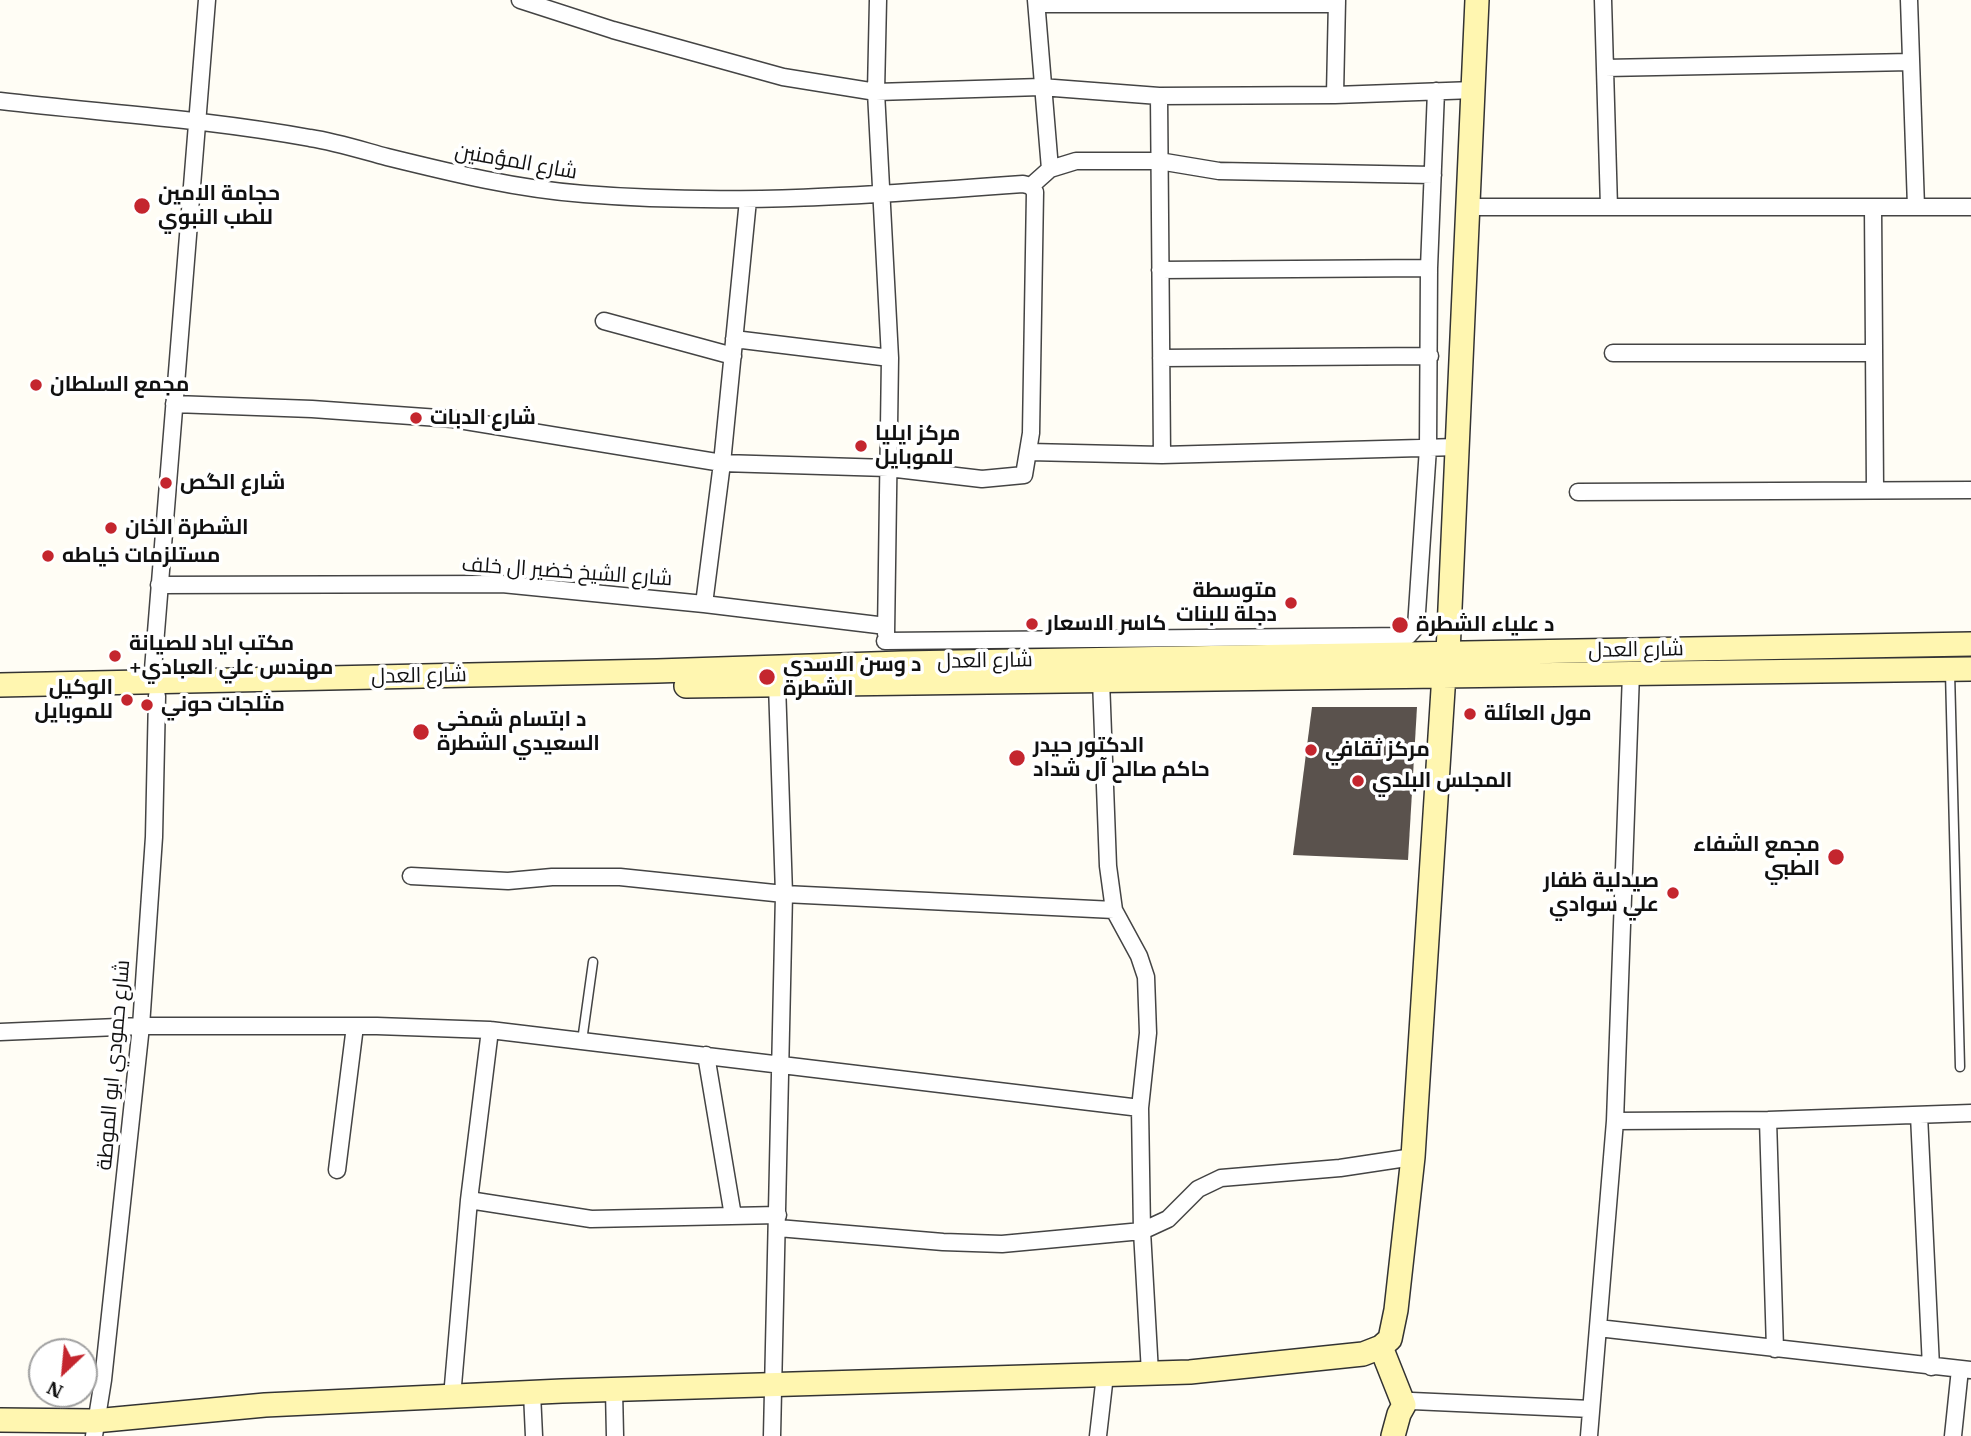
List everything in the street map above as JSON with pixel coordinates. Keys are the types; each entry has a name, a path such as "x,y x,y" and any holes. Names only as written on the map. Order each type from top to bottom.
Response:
{"street":[{"name":"شارع حمودي ابو الموطة","path":"94,1429 103,1380 141,1026 154,837 154,689 159,585 207,0"},
{"path":"520,0 612,30 783,77 876,92 1041,87 1158,96 1335,95 1474,90"},
{"path":"878,0 876,92 890,358 885,643"},
{"path":"0,1420 94,1429 265,1405 614,1390 1191,1372 1363,1354 1381,1347 1390,1339 1396,1310 1413,1157 1446,664 1477,0"},
{"path":"1603,0 1609,207"},
{"path":"1909,0 1916,207"},
{"path":"1050,169 1041,87 1036,2 1337,2 1335,95"},
{"path":"1605,68 1911,62"},
{"name":"شارع الشيخ خضير ال خلف","path":"159,585 502,584 704,604 885,643 1408,636 1416,627 1428,448 1429,268 1436,91"},
{"path":"1158,96 1162,455"},
{"name":"شارع المؤمنين","path":"0,101 196,120 312,138 530,189 585,195 748,200 881,195 1023,184 1031,186"},
{"path":"174,404 313,409 453,419 722,464 888,468 982,479 1024,475 1029,452 1035,192 1031,186 1050,169 1076,161 1159,161 1219,171 1433,174"},
{"path":"704,604 722,464 748,200"},
{"path":"1469,207 1971,207"},
{"path":"1873,207 1875,489"},
{"path":"1160,270 1429,268"},
{"path":"604,321 734,348 890,358"},
{"path":"1613,353 1874,353"},
{"path":"1161,358 1430,356"},
{"path":"1029,452 1162,455 1457,447"},
{"path":"1578,492 1971,490"},
{"name":"شارع العدل","path":"0,699 154,689 630,672 885,643 1631,673 1961,669"},
{"name":"شارع العدل","path":"0,685 154,689 1101,680 1971,644"},
{"path":"1589,1436 1615,1121 1631,673"},
{"path":"1101,680 1108,866 1114,910 1139,956 1146,977 1148,1033 1140,1108 1142,1231 1150,1373"},
{"path":"772,1436 784,894 777,684"},
{"path":"411,876 508,881 552,877 620,877 784,894 1114,910"},
{"path":"0,1032 141,1026 355,1026 490,1030 1140,1108"},
{"path":"337,1170 355,1026"},
{"path":"452,1397 469,1200 490,1030"},
{"path":"706,1055 733,1216"},
{"path":"1615,1121 1971,1113"},
{"path":"1919,1115 1931,1367"},
{"path":"1768,1119 1775,1349"},
{"path":"469,1200 591,1219 733,1216 943,1242 1002,1244 1142,1231 1168,1219 1198,1189 1222,1178 1340,1168 1413,1157"},
{"path":"1598,1328 1966,1369 1952,1436"},
{"path":"1381,1347 1404,1405"},
{"path":"1098,1436 1105,1375"},
{"path":"614,1390 614,1436"},
{"path":"532,1393 534,1436"},
{"path":"1393,1436 1399,1414 1404,1405 1412,1401 1591,1409"}],"lane":[{"path":"1960,1068 1961,669"},
{"path":"582,1041 593,962"}],"building":[{"name":"المجلس البلدي","path":"1312,707 1417,707 1408,860 1293,855"}],"place":[{"name":"حجامة الامين للطب النبوي","path":"142,206"},
{"name":"مجمع السلطان","path":"36,385"},
{"name":"شارع الدبات","path":"416,418"},
{"name":"مركز ايليا للموبايل","path":"861,446"},
{"name":"شارع الگص","path":"166,483"},
{"name":"الشطرة الخان","path":"111,528"},
{"name":"مستلزمات خياطه","path":"48,556"},
{"name":"متوسطة دجلة للبنات","path":"1291,603"},
{"name":"كاسر الاسعار","path":"1032,624"},
{"name":"د علياء الشطرة","path":"1400,625"},
{"name":"مكتب اياد للصيانة +مهندس علي العبادي","path":"115,656"},
{"name":"د وسن الاسدي الشطرة","path":"767,677"},
{"name":"الوكيل للموبايل","path":"127,700"},
{"name":"مثلجات حوني","path":"147,705"},
{"name":"مول العائلة","path":"1470,714"},
{"name":"د ابتسام شمخي السعيدي الشطرة","path":"421,732"},
{"name":"مركز ثقافي","path":"1311,750"},
{"name":"الدكتور حيدر حاكم صالح آل شداد","path":"1017,758"},
{"name":"المجلس البلدي","path":"1358,781"},
{"name":"مجمع الشفاء الطبي","path":"1836,857"},
{"name":"صيدلية ظفار علي سوادي","path":"1673,893"}]}
